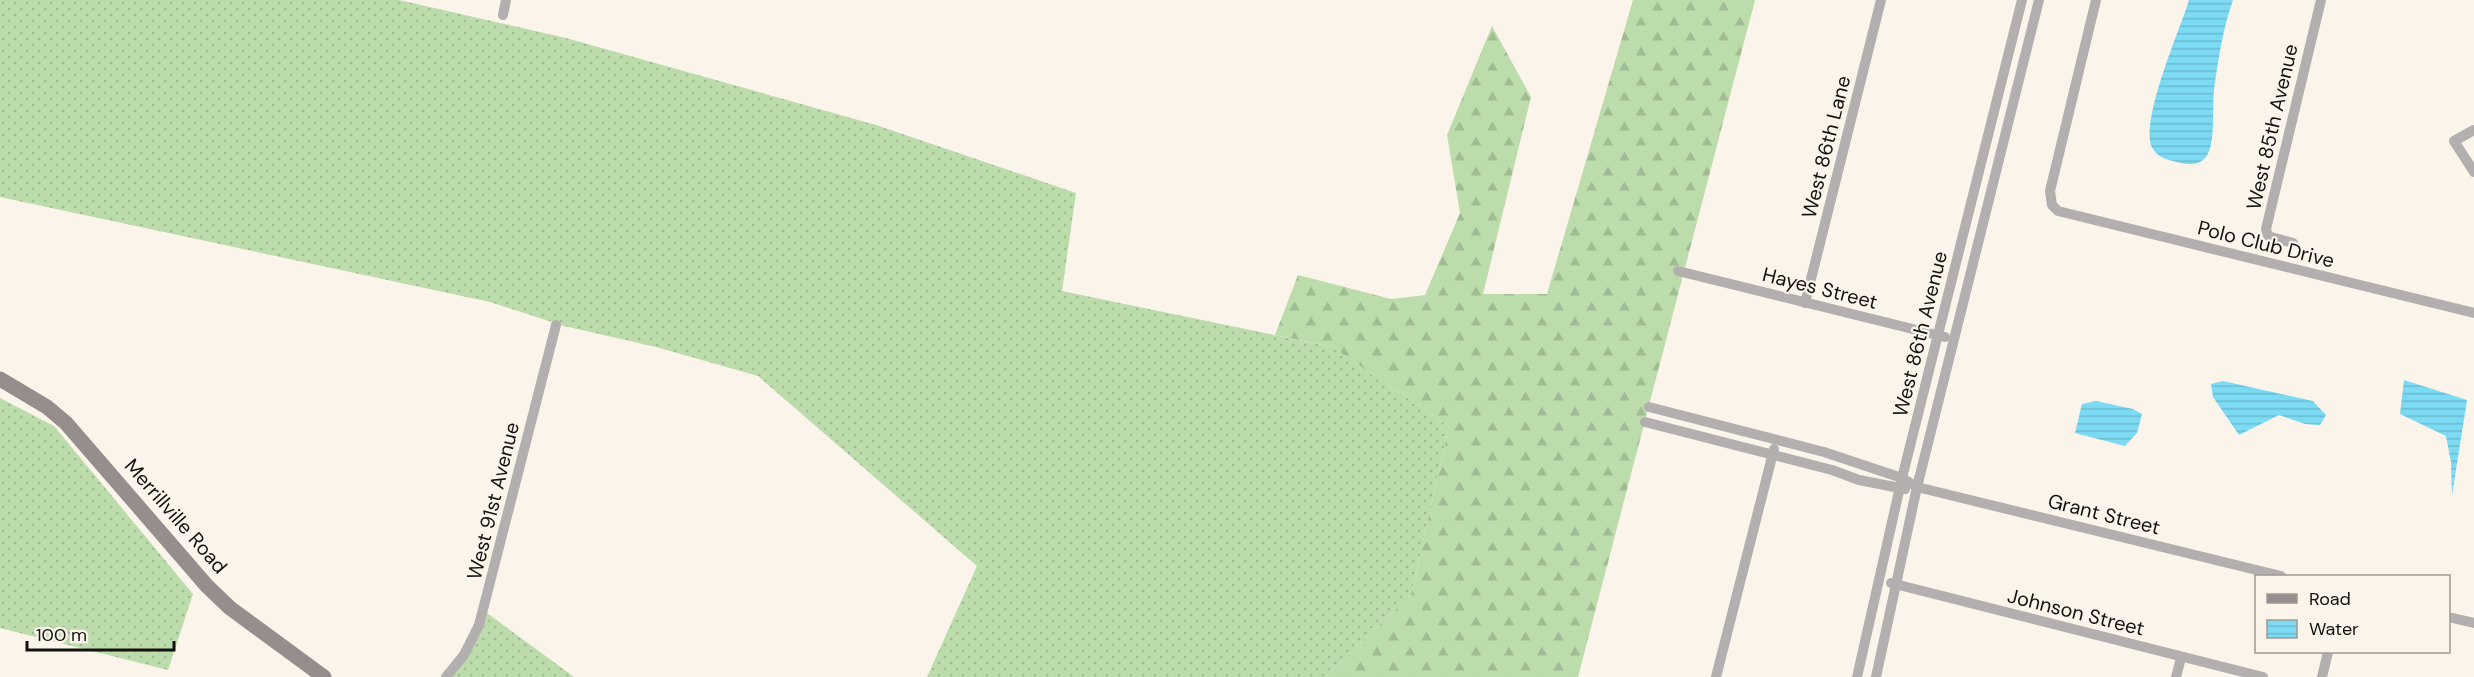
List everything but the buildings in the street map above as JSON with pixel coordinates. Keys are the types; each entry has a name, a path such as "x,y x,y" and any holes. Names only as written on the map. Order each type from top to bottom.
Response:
{"street":[{"path":"503,15 506,0"},
{"name":"West 86th Lane","path":"1805,303 1881,0"},
{"name":"West 86th Avenue","path":"1857,677 1881,580 1902,478 2022,0"},
{"name":"West 86th Avenue","path":"1876,677 1917,487 2039,0"},
{"name":"Polo Club Drive","path":"2096,0 2050,191 2052,205 2058,211 2474,312"},
{"name":"West 85th Avenue","path":"2293,243 2268,236 2266,229 2321,0"},
{"path":"2474,130 2454,141 2474,172"},
{"name":"Hayes Street","path":"1678,271 1954,339"},
{"name":"West 91st Avenue","path":"446,677 464,655 479,625 556,326"},
{"name":"Merrillville Road","path":"0,379 47,407 66,423 207,586 230,608 324,677"},
{"name":"Grant Street","path":"1649,407 1824,452 1902,478 1917,487 2278,575"},
{"name":"Grant Street","path":"1645,422 1900,489 1917,487"},
{"path":"1716,677 1777,440"},
{"name":"Johnson Street","path":"1881,580 2263,677"},
{"path":"2450,617 2474,623"},
{"path":"2322,677 2328,653"},
{"path":"2176,677 2181,658"}],"green space":[{"path":"0,0 399,0 566,38 876,125 1076,193 1062,291 1332,347 1449,426 1411,595 1325,677 927,677 977,566 758,376 656,347 564,326 490,302 0,197"},
{"path":"1633,0 1755,0 1578,677 1325,677 1411,595 1449,426 1332,347 1275,335 1298,275 1391,299 1425,295 1460,213 1447,135 1492,26 1531,97 1483,294 1547,294"},
{"path":"0,398 54,426 193,594 168,670 0,628"},
{"path":"483,610 574,677 446,677"}],"water":[{"path":"2189,0 2233,0 2217,67 2209,151 2204,160 2184,164 2158,155 2153,149 2150,137 2155,99"},
{"path":"2404,380 2467,400 2452,495 2451,462 2446,436 2400,414"},
{"path":"2223,381 2313,401 2326,415 2320,425 2305,424 2279,415 2239,435 2213,397 2211,384"},
{"path":"2096,401 2133,409 2142,414 2137,433 2125,446 2075,433 2082,404"}]}
